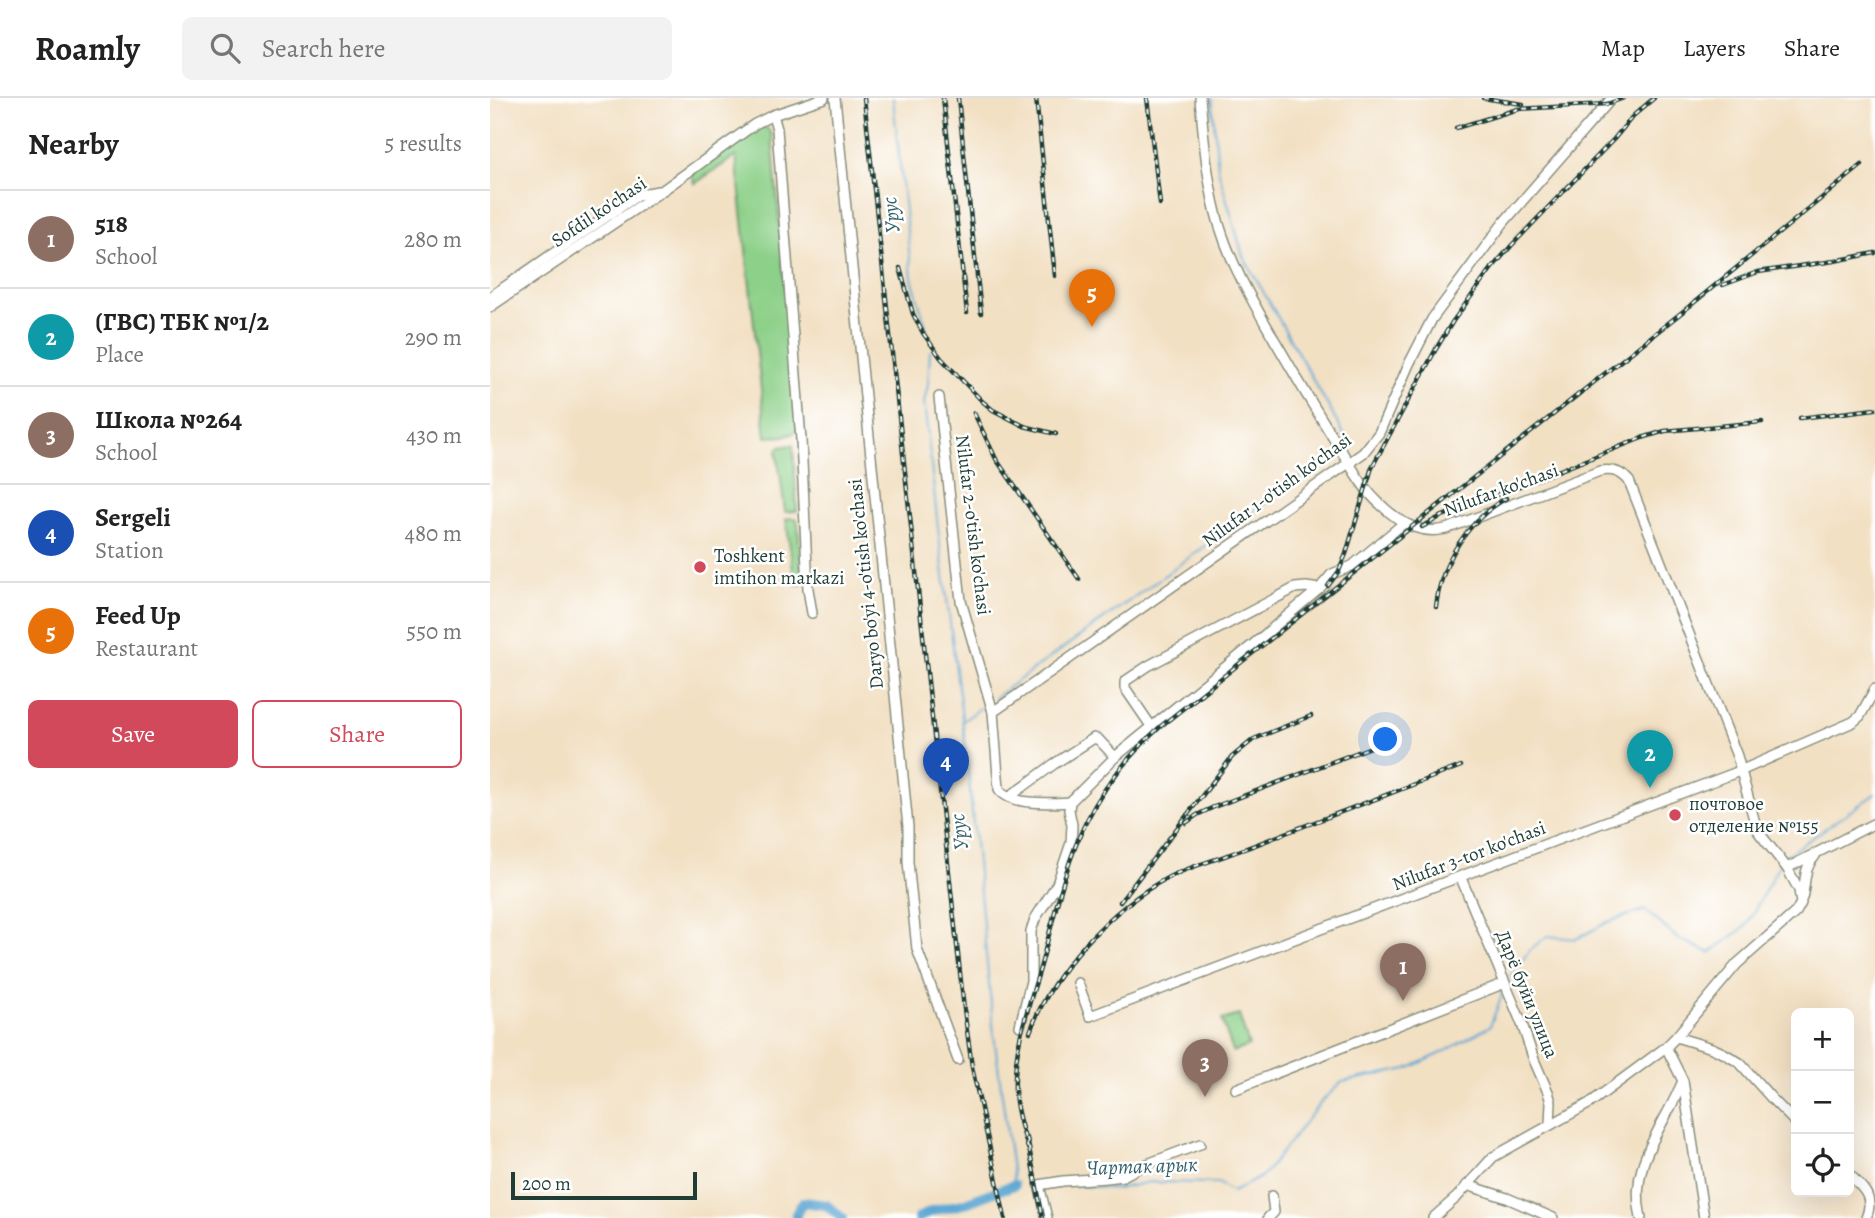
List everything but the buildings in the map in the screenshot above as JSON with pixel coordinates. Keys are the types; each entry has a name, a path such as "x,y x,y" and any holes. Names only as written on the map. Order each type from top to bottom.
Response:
{"street":[{"name":"Sofdil ko'chasi","path":"491,303 565,250 663,190 755,124 824,98"},
{"name":"Daryo bo'yi 4-o'tish ko'chasi","path":"835,98 908,827 908,862 917,949 958,1060"},
{"name":"Nilufar ko'chasi","path":"1200,98 1205,157 1215,205 1235,269 1311,404 1374,498 1404,523 1427,531 1446,529 1600,471 1612,470 1624,475 1629,481 1737,756 1755,823 1760,835 1787,868 1799,890 1801,903"},
{"name":"Nilufar 1-o'tish ko'chasi","path":"993,712 1363,453 1379,433 1432,319 1504,222 1612,98"},
{"path":"773,116 777,129 801,440 808,589 812,613"},
{"name":"Nilufar 2-o'tish ko'chasi","path":"939,397 961,601 993,712 998,783 1003,794 1009,797"},
{"path":"1020,1026 1031,981 1031,931 1035,919 1057,884 1071,843 1073,833 1070,802 1115,757 1255,643 1319,589 1332,574 1352,566 1404,523"},
{"path":"1151,726 1125,688 1125,682 1148,666 1295,588 1319,589"},
{"name":"Nilufar 3-tor ko'chasi","path":"1078,983 1090,1016 1740,771 1853,722 1860,716 1875,690"},
{"path":"1009,797 1094,738 1115,757"},
{"path":"1009,797 1041,803 1070,802"},
{"path":"1787,868 1875,823"},
{"path":"1433,1218 1457,1197 1493,1157 1590,1103 1667,1047 1737,964 1796,912 1801,903 1808,866 1824,848"},
{"name":"Дарё буйи улица","path":"1461,878 1522,1024 1551,1102 1550,1125"},
{"path":"1236,1089 1504,983"},
{"path":"1676,1037 1712,1048 1740,1063 1791,1118"},
{"path":"1667,1047 1683,1081 1704,1218"},
{"path":"1641,1218 1638,1194 1643,1163 1658,1127 1683,1081"},
{"path":"1048,1218 1039,1185 1123,1176 1200,1144"},
{"path":"1854,1179 1869,1194 1871,1206 1866,1218"},
{"path":"1467,1185 1507,1198 1553,1218"},
{"path":"1268,1218 1274,1212 1272,1196"}],"green space":[{"path":"763,127 772,135 797,430 787,435 766,437 736,156 694,184 692,173 755,128"},
{"path":"793,445 797,511 785,512 777,451 780,447"},
{"path":"796,518 800,585 795,584 786,519"},
{"path":"1239,1015 1249,1046 1233,1052 1222,1020"}],"waterway":[{"name":"Урус","path":"893,98 912,278 926,327"},
{"path":"1212,98 1218,169 1243,256 1349,443 1344,447"},
{"name":"Урус","path":"930,351 924,402 965,741 994,1035 1014,1185 1018,1185"},
{"path":"994,698 1336,452"},
{"path":"963,721 987,703"},
{"name":"Чартак арык","path":"1784,857 1875,794"},
{"name":"Чартак арык","path":"1507,980 1531,949 1547,936 1576,939 1608,922 1645,910 1677,938 1710,953 1746,926 1779,865"},
{"name":"Чартак арык","path":"1074,1185 1117,1189 1149,1182 1218,1183 1233,1192 1264,1175 1321,1102 1342,1082 1407,1069 1490,1026 1502,988"},
{"name":"Чартак арык","path":"918,1218 1014,1185"},
{"name":"Чартак арык","path":"796,1218 803,1202 826,1205 842,1218"}],"railway":[{"path":"864,98 964,1009 972,1067 1005,1218"},
{"path":"943,98 967,313"},
{"path":"958,98 981,313"},
{"path":"1036,98 1055,276"},
{"path":"1147,98 1160,204"},
{"path":"1483,98 1523,104"},
{"path":"1456,128 1518,109 1607,104 1624,98"},
{"path":"1328,586 1339,571 1346,554 1372,467 1453,321 1512,245 1633,116 1654,98"},
{"path":"1028,1148 1015,1091 1023,1027 1060,893 1078,839 1101,795 1128,759 1161,726 1691,305 1862,165"},
{"path":"1723,285 1758,272 1875,253"},
{"path":"900,268 913,314 941,358 993,410 1024,426 1056,434"},
{"path":"1800,418 1875,409"},
{"path":"974,413 996,459 1079,579"},
{"path":"1422,527 1440,517 1642,438 1665,431 1762,422"},
{"path":"1436,607 1444,574 1458,544 1479,518 1506,498"},
{"path":"1120,902 1232,757 1254,739 1311,716"},
{"path":"1186,823 1214,807 1392,739"},
{"path":"1030,1032 1053,986 1086,943 1126,905 1169,877 1461,766"},
{"path":"1027,1138 1043,1218"}],"place":[{"name":"Feed Up","path":"1092,327"},
{"name":"Toshkent imtihon markazi","path":"700,567"},
{"name":"(ГВС) ТБК №1/2","path":"1650,788"},
{"name":"Sergeli","path":"946,796"},
{"name":"почтовое отделение №155","path":"1675,815"},
{"name":"518","path":"1403,1001"},
{"name":"Школа №264","path":"1205,1097"}]}
